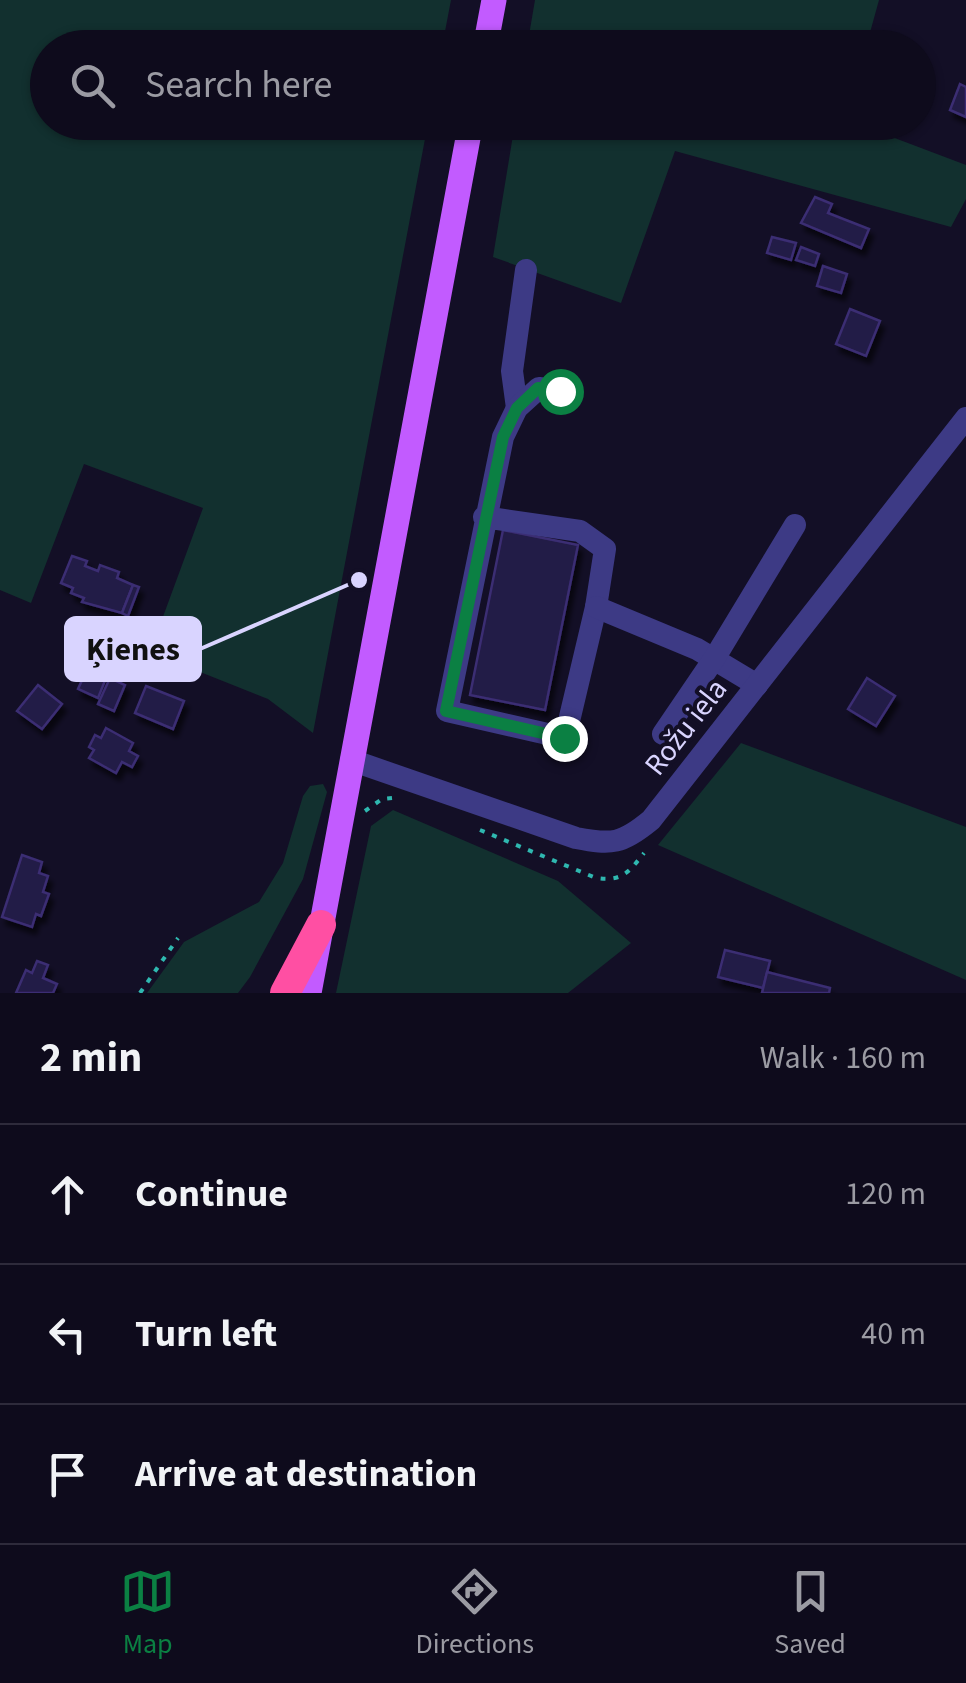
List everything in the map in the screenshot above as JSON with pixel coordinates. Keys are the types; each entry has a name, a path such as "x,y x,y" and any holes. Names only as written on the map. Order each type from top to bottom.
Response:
{"highway":[{"path":"285,993 320,925"}],"main road":[{"path":"488,30 494,0"},
{"path":"309,993 469,140"}],"street":[{"path":"517,408 512,371 526,270"},
{"path":"484,517 580,531 605,548 596,607 564,738 446,711 484,517 503,437 517,408 538,388 560,391"},
{"name":"Rožu iela","path":"352,760 576,838 605,844 629,838 651,820 966,418"},
{"path":"663,734 796,524"},
{"path":"596,607 714,659 757,685"}],"path":[{"path":"362,814 382,799 396,797"},
{"path":"470,826 612,881 626,873 652,844"},
{"path":"140,993 178,938"}],"green space":[{"path":"0,0 451,0 445,30 30,30 30,140 425,140 313,733 268,699 150,652 203,508 84,464 31,603 0,590"},
{"path":"535,0 879,0 871,30 530,30"},
{"path":"512,140 900,140 966,165 966,199 951,227 675,151 621,303 493,257"},
{"path":"741,743 966,827 966,980 658,845"},
{"path":"323,784 327,792 303,879 238,993 147,993 184,942 259,902 283,863 303,796 310,786"},
{"path":"393,810 558,881 631,943 568,993 336,993 371,826"}],"building":[{"path":"960,84 966,87 966,117 950,110"},
{"path":"815,197 832,204 828,213 869,229 861,248 801,223"},
{"path":"772,237 796,243 791,260 767,253"},
{"path":"801,247 819,254 815,266 796,260"},
{"path":"823,266 847,274 841,293 817,286"},
{"path":"850,309 880,321 866,356 836,344"},
{"path":"503,530 578,545 545,710 470,695"},
{"path":"72,556 87,561 85,566 98,571 100,565 119,572 117,578 133,585 122,613 82,602 84,598 71,593 73,588 61,583"},
{"path":"133,585 139,587 128,616 122,613"},
{"path":"89,665 108,673 98,698 78,689"},
{"path":"110,678 125,685 114,711 98,704"},
{"path":"867,678 895,696 876,726 848,709"},
{"path":"38,685 62,704 42,729 17,711"},
{"path":"146,686 184,701 173,729 135,713"},
{"path":"106,728 133,743 129,751 138,756 132,767 122,762 116,773 89,758 95,735 101,738"},
{"path":"22,855 42,862 39,873 48,876 43,892 49,894 32,927 2,917"},
{"path":"725,950 770,961 763,988 718,977"},
{"path":"37,961 48,965 43,978 57,984 53,993 16,993 26,970 32,973"},
{"path":"767,972 830,988 829,993 762,993"}],"place":[{"name":"Ķienes","path":"359,580"}],"route":[{"path":"560,391 538,388 517,408 503,437 446,711 564,738"}]}
